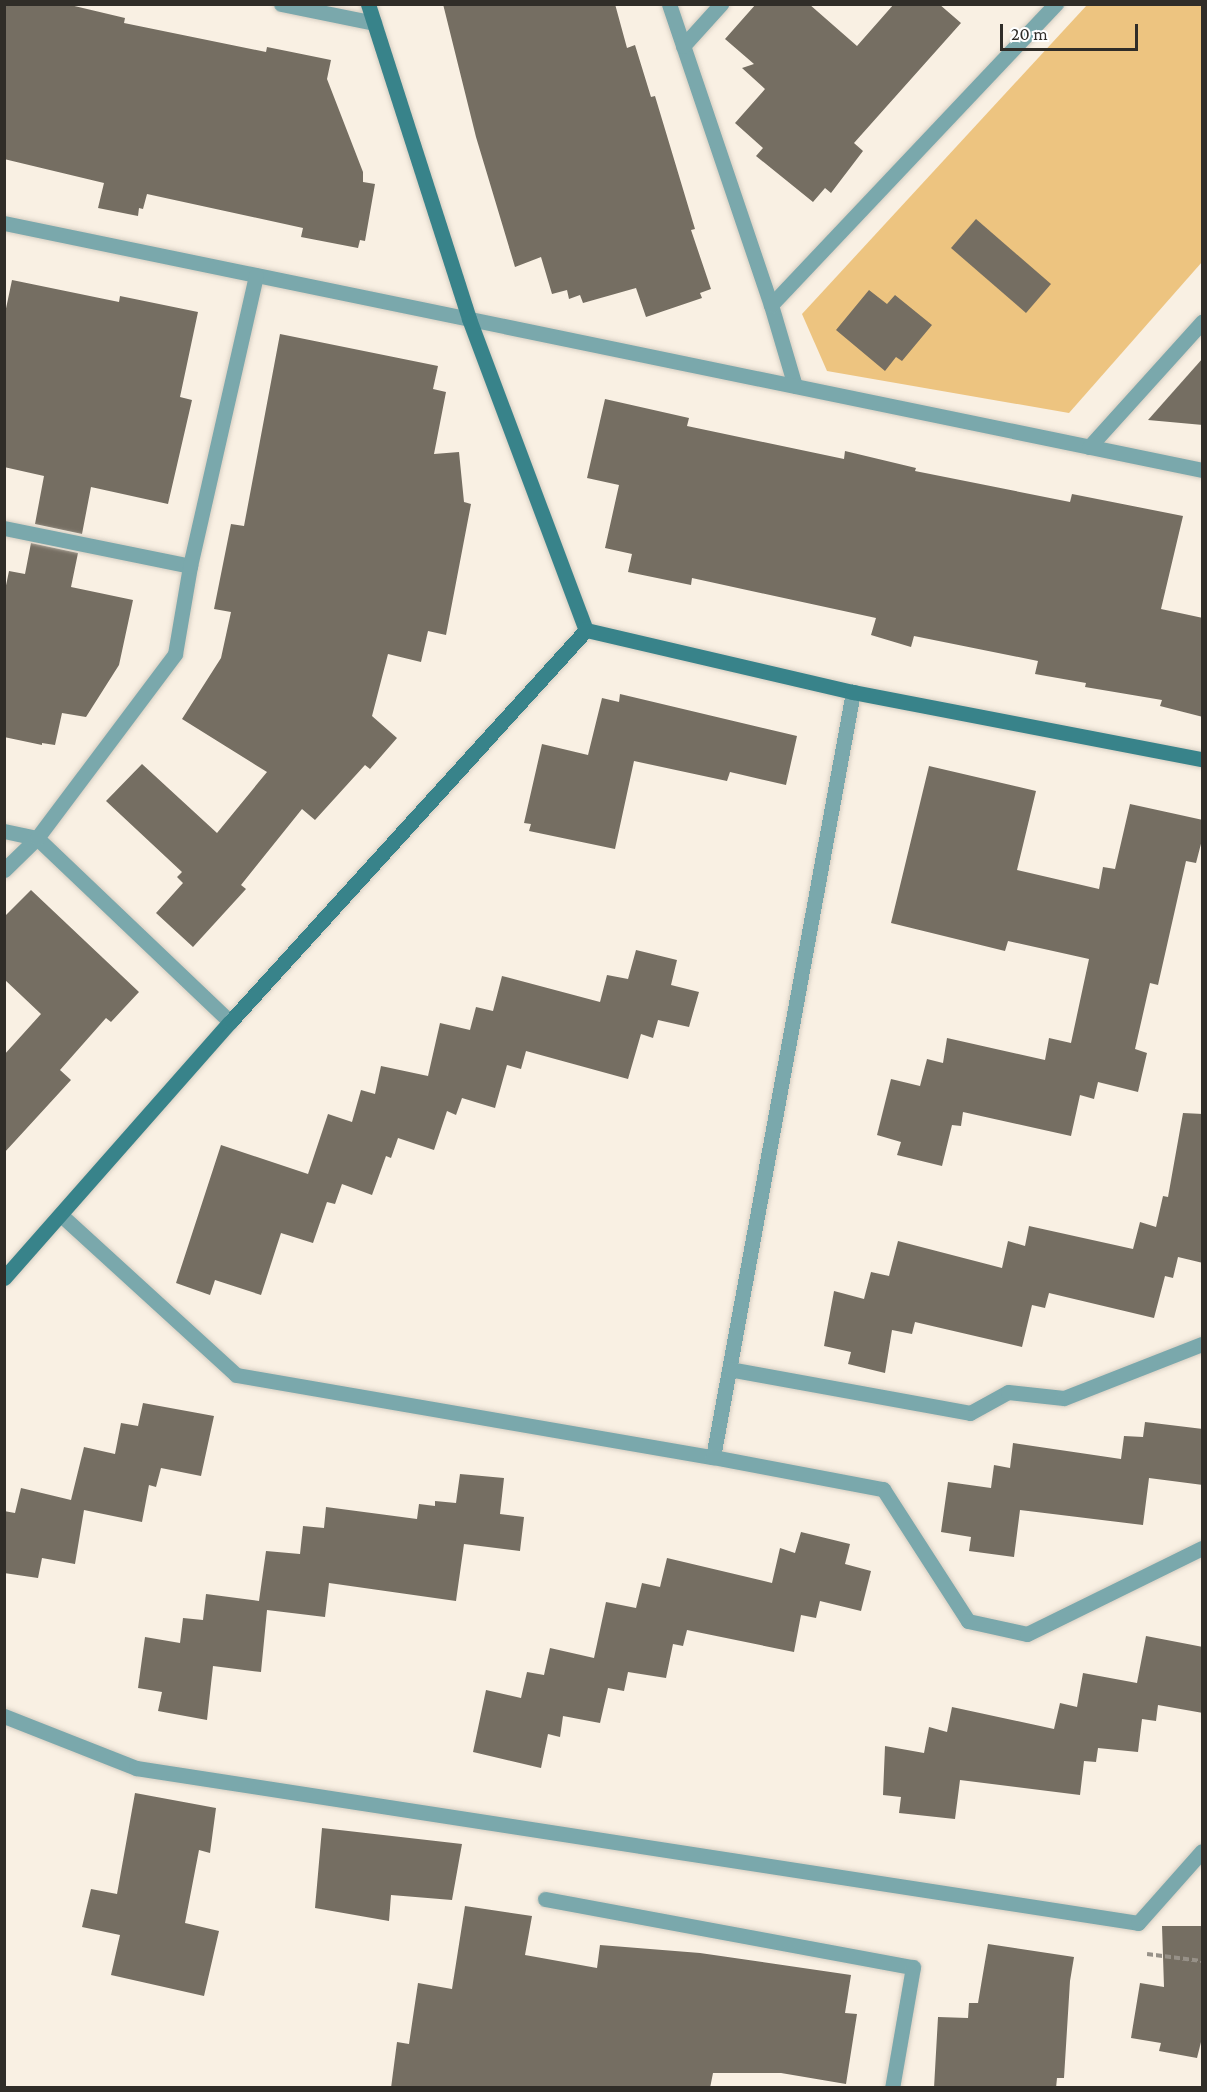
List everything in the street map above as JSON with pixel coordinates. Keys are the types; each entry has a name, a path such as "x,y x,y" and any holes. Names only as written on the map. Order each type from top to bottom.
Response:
{"street":[{"path":"281,4 374,23"},
{"path":"368,4 469,319 586,630"},
{"path":"669,4 771,305 795,386"},
{"path":"683,46 721,4"},
{"path":"771,305 1056,4"},
{"path":"4,223 1203,470"},
{"path":"4,870 37,838 175,654 190,566 256,275"},
{"path":"1089,447 1203,322"},
{"path":"4,528 190,566"},
{"path":"586,630 853,692 1203,759"},
{"path":"4,1278 230,1022 586,630"},
{"path":"713,1457 853,692"},
{"path":"4,831 37,838 230,1022"},
{"path":"61,1215 236,1375 713,1457 883,1489 968,1621 1027,1634 1203,1548"},
{"path":"729,1369 970,1413 1008,1392 1064,1398 1203,1344"},
{"path":"4,1716 136,1768 1138,1923 1203,1851"},
{"path":"545,1899 913,1967 892,2088"}],"shaded area":[{"path":"1087,5 1202,5 1202,262 1069,413 827,371 802,314"}],"building":[{"path":"4,4 66,4 125,18 124,23 266,52 267,47 331,60 327,79 363,172 363,182 375,184 365,241 360,240 358,248 301,237 303,228 147,194 143,209 139,208 138,216 98,208 104,183 4,159"},
{"path":"443,4 615,4 627,48 635,45 651,97 655,96 695,229 691,230 711,289 700,293 702,298 646,317 636,288 583,303 580,295 569,299 567,290 552,294 541,257 515,267 476,137"},
{"path":"756,4 809,4 857,46 894,4 939,4 961,23 854,143 863,151 831,193 825,188 813,202 756,156 763,148 735,123 765,89 742,68 754,64 725,39"},
{"path":"976,219 1051,284 1026,313 951,248"},
{"path":"12,280 119,302 120,296 198,312 180,397 192,400 168,504 91,487 82,534 35,524 44,476 4,467 4,318"},
{"path":"869,290 887,304 895,295 932,325 902,361 896,357 885,371 836,330"},
{"path":"280,334 438,366 433,389 446,392 434,454 459,452 464,502 471,504 446,635 428,631 421,662 388,654 372,716 397,738 370,769 365,765 315,820 302,809 241,885 246,889 193,947 156,913 183,883 177,877 182,872 106,801 142,764 217,833 267,772 182,719 221,658 231,612 214,609 231,524 244,526"},
{"path":"1203,358 1203,425 1148,420"},
{"path":"605,399 689,418 687,426 844,459 845,451 916,468 915,471 1070,502 1072,494 1183,516 1161,609 1203,618 1203,717 1160,706 1162,700 1085,687 1086,683 1035,674 1038,661 914,636 911,647 871,635 876,618 692,578 691,585 628,572 632,554 605,548 619,485 587,478"},
{"path":"31,543 78,553 71,587 133,600 119,665 86,717 62,713 55,745 42,743 42,745 4,737 4,595 9,571 25,574"},
{"path":"620,694 797,736 786,785 730,772 727,781 634,761 615,849 529,831 531,824 524,823 542,744 588,755 602,698 619,702"},
{"path":"929,766 1036,791 1017,870 1099,889 1103,867 1115,869 1130,804 1203,820 1203,836 1196,863 1186,861 1158,985 1150,983 1135,1049 1147,1053 1138,1092 1098,1082 1094,1099 1080,1095 1071,1136 963,1112 961,1126 952,1125 942,1166 897,1155 901,1142 877,1135 891,1079 920,1086 927,1059 943,1063 947,1038 1045,1060 1049,1038 1071,1043 1089,959 1008,941 1005,951 891,923"},
{"path":"31,890 139,992 111,1022 106,1018 60,1070 71,1080 4,1153 4,1055 41,1014 4,979 4,917"},
{"path":"636,950 677,960 671,985 699,992 689,1027 658,1020 653,1038 641,1034 628,1079 526,1051 521,1069 507,1065 495,1108 462,1098 456,1115 447,1111 434,1150 398,1138 391,1158 386,1156 372,1195 342,1184 335,1204 327,1202 313,1243 281,1233 261,1295 215,1280 210,1295 176,1283 221,1145 308,1174 328,1114 352,1122 361,1090 375,1094 381,1066 428,1076 440,1023 470,1030 476,1007 493,1011 502,976 600,1002 607,975 628,979"},
{"path":"1183,1113 1203,1114 1203,1263 1178,1257 1173,1278 1165,1276 1154,1318 1049,1293 1045,1308 1032,1305 1022,1347 915,1322 912,1334 892,1330 885,1373 848,1364 851,1352 824,1346 834,1291 864,1299 871,1272 889,1276 898,1241 1002,1268 1008,1241 1025,1246 1029,1226 1133,1249 1140,1222 1156,1227 1163,1196 1168,1197"},
{"path":"143,1403 214,1416 201,1476 161,1468 156,1487 149,1485 142,1522 84,1510 75,1564 42,1558 38,1578 4,1573 4,1511 15,1513 21,1488 71,1500 84,1447 115,1454 121,1423 138,1426"},
{"path":"1145,1422 1203,1429 1203,1485 1149,1478 1143,1525 1020,1510 1014,1557 969,1551 971,1537 941,1532 948,1482 991,1488 994,1465 1010,1468 1013,1443 1121,1459 1124,1436 1143,1437"},
{"path":"460,1474 504,1478 500,1514 524,1517 520,1551 464,1544 456,1601 329,1583 325,1617 267,1610 261,1672 213,1666 207,1720 158,1711 162,1692 138,1688 145,1637 180,1643 183,1618 203,1620 206,1594 259,1601 266,1551 300,1554 303,1526 324,1528 326,1507 417,1519 419,1504 435,1506 435,1501 456,1503"},
{"path":"801,1532 850,1544 845,1564 871,1571 861,1611 820,1601 816,1618 801,1615 794,1652 687,1630 683,1646 673,1644 666,1678 628,1672 624,1691 608,1688 600,1723 563,1716 560,1737 548,1734 541,1768 473,1752 486,1690 521,1698 527,1672 544,1675 550,1648 594,1658 606,1602 636,1608 642,1583 660,1587 667,1558 772,1583 780,1548 795,1553"},
{"path":"1146,1636 1203,1647 1203,1713 1158,1705 1156,1721 1142,1719 1138,1752 1098,1748 1096,1762 1084,1761 1080,1795 960,1780 955,1819 899,1813 901,1797 883,1795 885,1746 924,1753 929,1727 947,1732 952,1707 1054,1729 1060,1703 1077,1707 1083,1673 1137,1683"},
{"path":"135,1793 216,1808 210,1853 199,1850 185,1923 219,1931 204,1996 111,1975 120,1935 82,1927 91,1889 117,1894"},
{"path":"322,1828 462,1844 452,1900 391,1895 389,1921 315,1908"},
{"path":"465,1906 532,1916 525,1955 597,1968 600,1945 700,1953 851,1975 845,2013 857,2014 846,2084 781,2073 713,2073 710,2088 391,2088 397,2042 409,2044 418,1983 452,1989"},
{"path":"1162,1926 1201,1926 1203,2034 1197,2058 1159,2051 1161,2043 1131,2038 1140,1983 1164,1987"},
{"path":"988,1944 1074,1957 1070,1981 1064,2078 1057,2078 1056,2088 934,2088 938,2017 968,2018 969,2003 978,2003"}]}
